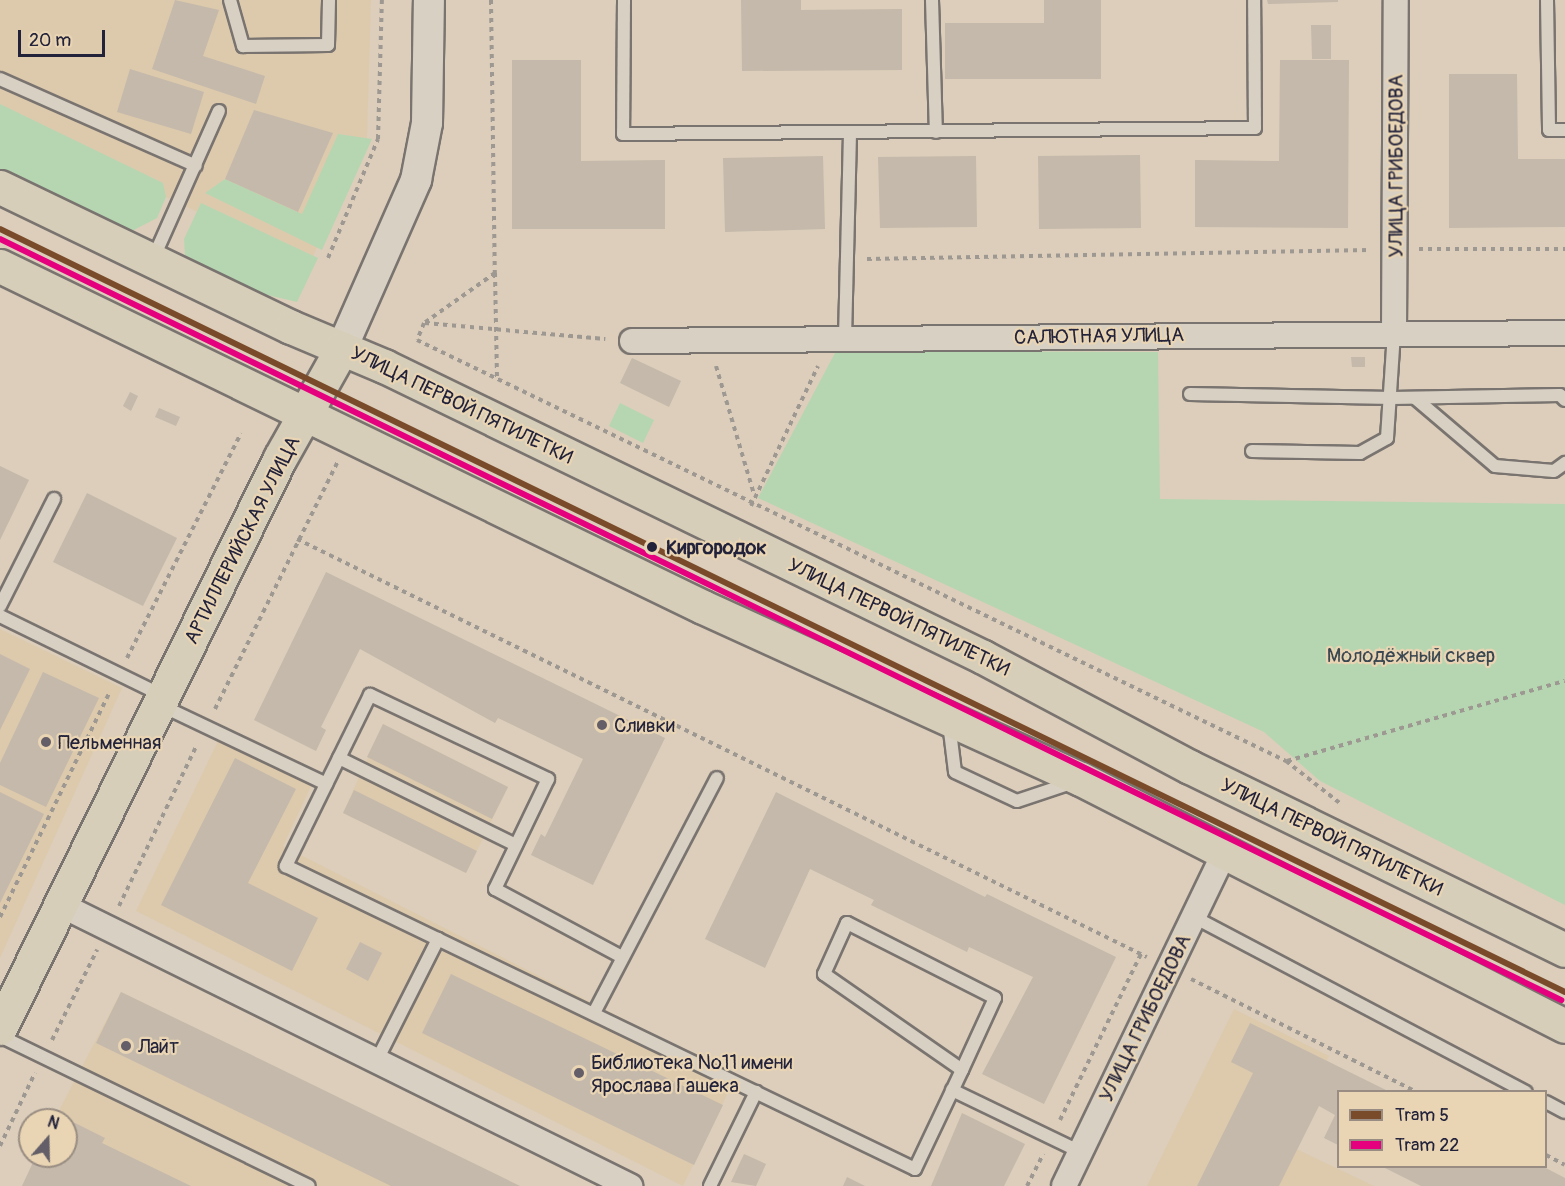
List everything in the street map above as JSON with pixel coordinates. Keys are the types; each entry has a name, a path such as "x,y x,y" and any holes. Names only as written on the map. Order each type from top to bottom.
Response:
{"main road":[{"name":"УЛИЦА ПЕРВОЙ ПЯТИЛЕТКИ","path":"0,187 342,348 983,657 1190,767 1565,950"},
{"path":"0,266 703,607 1081,779 1226,850 1565,1026"},
{"name":"АРТИЛЛЕРИЙСКАЯ УЛИЦА","path":"0,1028 280,458 308,415 342,348"}],"street":[{"name":"АРТИЛЛЕРИЙСКАЯ УЛИЦА","path":"342,348 406,208 423,152 429,0"},
{"name":"УЛИЦА ГРИБОЕДОВА","path":"1394,333 1397,249 1396,0"},
{"name":"САЛЮТНАЯ УЛИЦА","path":"632,341 1565,333"},
{"name":"УЛИЦА ГРИБОЕДОВА","path":"1064,1186 1226,850"},
{"path":"61,905 630,1186"}],"lane":[{"path":"230,0 243,46 328,45 329,0"},
{"path":"624,0 623,134 1255,128 1254,0"},
{"path":"932,0 936,132"},
{"path":"1547,0 1549,130 1565,130"},
{"path":"0,79 196,166"},
{"path":"152,260 219,111"},
{"path":"838,338 850,259 850,132"},
{"path":"1252,451 1360,453 1387,438 1392,398 1394,333"},
{"path":"1190,394 1392,398 1560,395 1565,400"},
{"path":"1415,398 1495,466 1554,471 1565,464"},
{"path":"0,606 54,499"},
{"path":"0,616 161,700 206,727 326,784"},
{"path":"622,957 495,889 548,779 370,695 286,866 915,1169 962,1070 995,998 847,923 824,974 962,1070"},
{"path":"948,718 955,772 1017,801 1081,779"},
{"path":"339,758 516,845"},
{"path":"594,1013 717,778"},
{"path":"1194,917 1522,1090"},
{"path":"376,1062 438,939"},
{"path":"0,1036 309,1186"},
{"path":"952,1090 1081,1152"},
{"path":"710,1186 756,1092"},
{"path":"1547,1103 1565,1112"}],"path":[{"path":"328,258 378,139 382,0"},
{"path":"490,0 497,381"},
{"path":"850,259 1397,249 1565,249"},
{"path":"495,273 424,323 417,340 751,506 1286,761 1353,810"},
{"path":"424,323 497,332 632,341"},
{"path":"751,506 754,494 838,338"},
{"path":"708,340 754,494"},
{"path":"0,1146 297,538 338,461"},
{"path":"297,538 1413,1090"},
{"path":"1286,761 1565,681"},
{"path":"1028,1186 1141,954"},
{"path":"1547,1156 1565,1165"}],"shaded area":[{"path":"0,0 371,0 367,139 309,265 0,118"},
{"path":"0,629 122,688 0,958"},
{"path":"383,724 508,787 466,873 343,813"},
{"path":"220,737 313,782 283,846 736,1076 683,1186 136,911"},
{"path":"121,992 520,1186 22,1186 30,1168 78,1168 78,1108 60,1108"},
{"path":"1234,1009 1329,1056 1288,1145 1374,1186 1147,1186"}],"green space":[{"path":"0,104 163,183 166,197 157,218 130,232 0,169"},
{"path":"338,134 372,139 322,250 205,193 225,179 302,214"},
{"path":"201,203 318,258 297,302 259,293 185,255 184,239"},
{"name":"Молодёжный сквер","path":"836,351 1158,352 1160,499 1565,504 1565,905 1320,781 1264,732 758,498"},
{"path":"620,403 654,420 643,443 609,426"}],"building":[{"path":"175,0 219,10 203,56 265,76 256,104 152,69"},
{"path":"741,0 801,0 801,10 902,9 902,70 742,71"},
{"path":"1044,0 1101,0 1101,79 945,79 945,23 1044,23"},
{"path":"1267,0 1338,0 1338,2 1268,4"},
{"path":"1311,25 1331,25 1331,59 1312,59"},
{"path":"512,60 581,60 581,161 665,160 665,229 512,229"},
{"path":"1280,60 1349,60 1348,228 1195,227 1195,160 1279,161"},
{"path":"130,69 204,92 191,134 117,112"},
{"path":"1449,74 1517,74 1518,159 1565,159 1565,227 1449,228"},
{"path":"254,110 333,133 298,212 225,179"},
{"path":"1140,155 1141,228 1039,229 1038,156"},
{"path":"823,156 825,229 725,232 723,158"},
{"path":"976,156 977,227 880,228 878,157"},
{"path":"1351,357 1365,357 1365,367 1352,367"},
{"path":"632,358 681,381 669,407 620,383"},
{"path":"130,392 138,396 131,411 123,406"},
{"path":"159,408 180,417 176,426 155,417"},
{"path":"0,466 29,480 0,540"},
{"path":"87,493 177,538 143,606 53,562"},
{"path":"326,572 665,738 593,885 531,855 541,834 545,837 583,759 498,718 495,723 360,649 321,727 326,730 316,751 254,720"},
{"path":"0,654 30,669 0,730"},
{"path":"43,672 99,698 46,807 0,785 0,763"},
{"path":"383,724 508,787 492,819 367,757"},
{"path":"235,758 296,789 248,883 318,918 292,971 161,905"},
{"path":"354,790 477,851 466,873 343,813"},
{"path":"0,792 44,814 0,903"},
{"path":"776,792 985,897 987,894 1116,957 1044,1104 982,1074 1033,977 969,947 967,952 871,905 874,900 810,869 765,968 705,939"},
{"path":"360,942 382,953 368,981 346,969"},
{"path":"451,974 723,1105 694,1165 422,1033"},
{"path":"121,992 520,1186 391,1186 96,1043"},
{"path":"1250,1023 1386,1090 1337,1090 1337,1144 1324,1138 1335,1115 1319,1106 1279,1186 1197,1186 1253,1073 1231,1062"},
{"path":"962,1113 1025,1144 1004,1186 931,1186"},
{"path":"78,1124 105,1138 102,1143 191,1186 22,1186 30,1168 78,1168"},
{"path":"744,1154 766,1164 756,1186 731,1182"},
{"path":"1385,1168 1546,1168 1565,1178 1565,1186 1421,1186"},
{"path":"847,1177 865,1186 843,1186"}],"tram line":[{"name":"5","path":"0,229 1565,992"},
{"name":"22","path":"0,239 1561,1000"}],"place":[{"name":"Киргородок","path":"652,547"},
{"name":"Сливки","path":"602,725"},
{"name":"Пельменная","path":"46,742"},
{"name":"Лайт","path":"126,1046"},
{"name":"Библиотека №11 имени Ярослава Гашека","path":"579,1073"}]}
